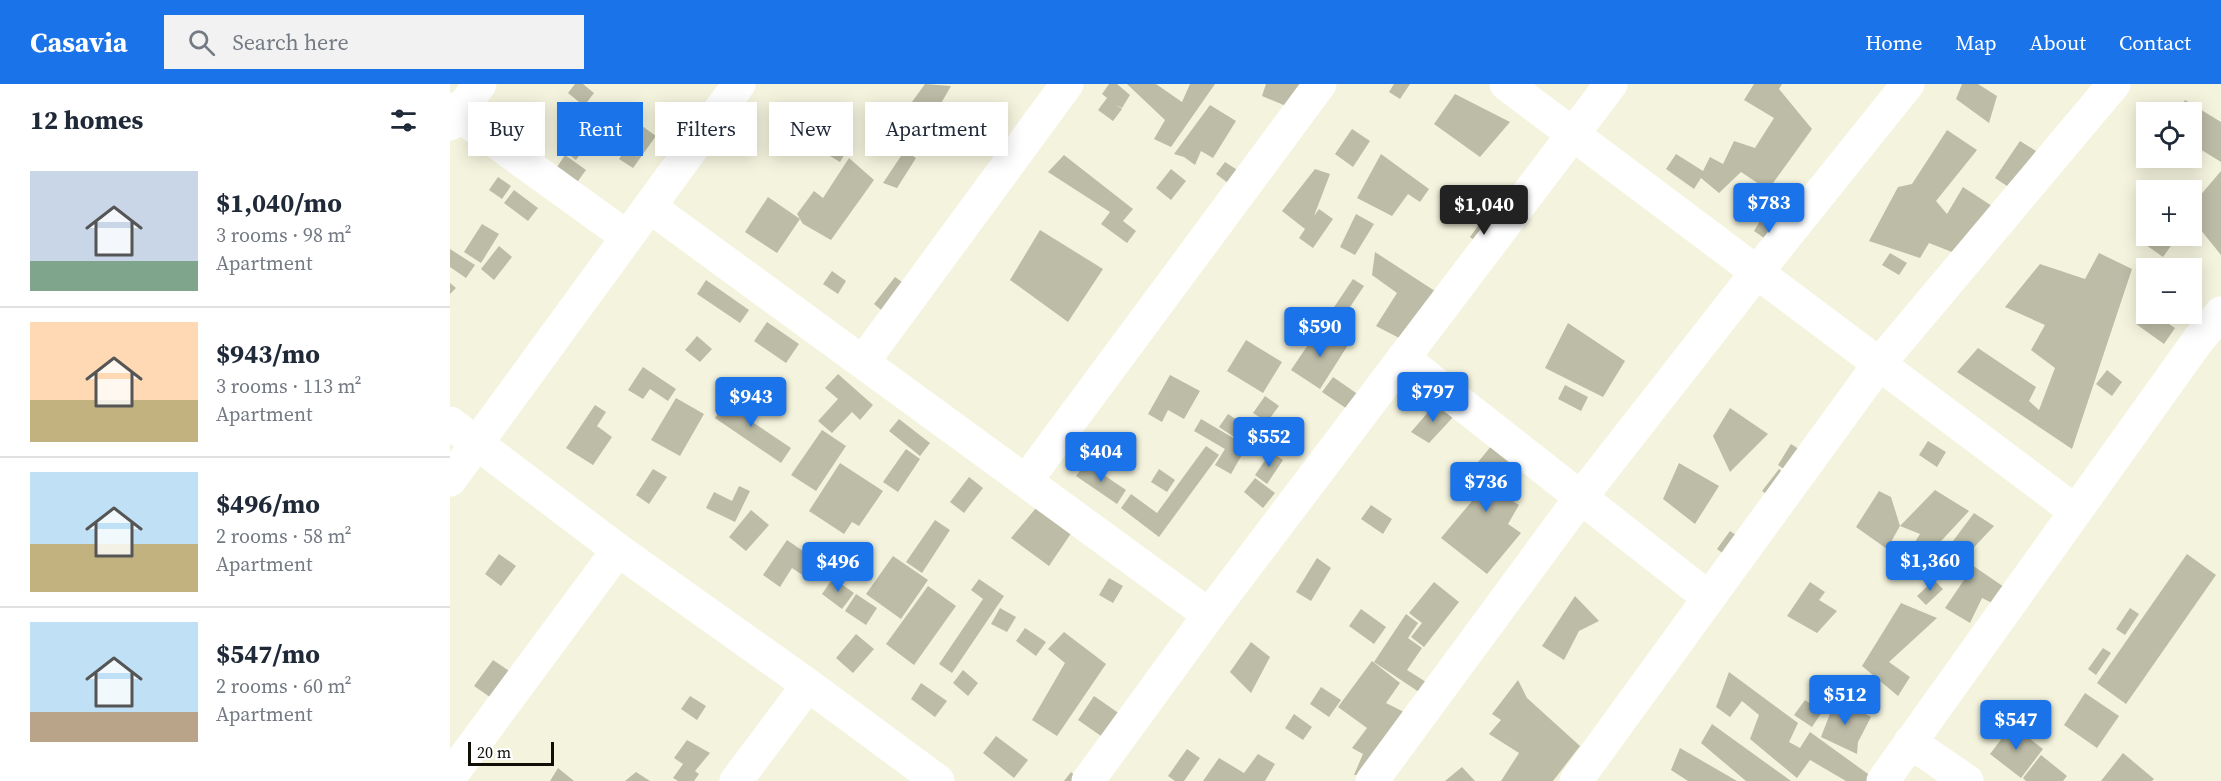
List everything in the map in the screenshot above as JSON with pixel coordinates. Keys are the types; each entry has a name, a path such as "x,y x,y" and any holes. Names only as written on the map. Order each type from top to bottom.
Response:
{"street":[{"path":"480,84 452,116 627,237"},
{"path":"450,480 740,84"},
{"path":"863,362 1067,84"},
{"path":"1026,482 1320,84"},
{"path":"1506,84 2075,511"},
{"path":"1088,781 1209,615 1611,84"},
{"path":"1372,781 1581,497 1908,84"},
{"path":"1576,781 1880,364 2114,84"},
{"path":"650,207 1209,615"},
{"path":"1883,781 2075,511 2210,347 2221,313"},
{"path":"1403,358 1709,598"},
{"path":"450,423 618,550 938,781"},
{"path":"450,777 618,550"},
{"path":"736,781 807,685"},
{"path":"1910,742 1967,781"}],"building":[{"path":"575,84 583,84 594,93 587,102 579,102 568,93"},
{"path":"925,84 951,86 942,102 912,102"},
{"path":"1109,84 1117,84 1130,95 1122,108 1116,105 1122,109 1113,121 1098,110 1107,98 1102,94"},
{"path":"1127,84 1156,84 1182,102 1190,84 1215,84 1171,147 1154,139 1165,120"},
{"path":"1266,84 1303,84 1286,106 1262,96"},
{"path":"1394,84 1410,84 1400,99 1389,92"},
{"path":"1754,84 1782,84 1779,89 1812,129 1768,190 1741,172 1719,193 1701,178 1694,189 1666,169 1676,154 1703,171 1710,157 1723,164 1734,141 1755,148 1774,118 1744,100"},
{"path":"1962,84 1978,84 1997,96 1989,123 1956,99"},
{"path":"1455,94 1510,122 1480,157 1434,124"},
{"path":"1210,105 1236,121 1213,158 1201,151 1195,165 1184,157 1174,154"},
{"path":"2202,110 2221,122 2221,162 2202,150"},
{"path":"643,127 655,137 643,154"},
{"path":"1352,129 1370,141 1353,167 1335,154"},
{"path":"1947,130 1977,150 1936,201 1947,214 1963,187 1992,206 1952,252 1929,243 1920,258 1869,241 1898,187 1912,184"},
{"path":"2020,141 2036,151 2010,188 1995,178"},
{"path":"1381,154 1429,189 1420,202 1408,194 1392,216 1357,198"},
{"path":"1064,155 1133,209 1123,221 1136,231 1127,243 1101,224 1110,212 1048,172"},
{"path":"566,156 586,170 576,184 555,170"},
{"path":"621,156 642,156 633,168 619,159"},
{"path":"830,156 844,156 840,162"},
{"path":"901,156 916,158 897,188 883,183"},
{"path":"849,158 874,180 831,240 803,224 797,214 814,191 823,198"},
{"path":"1225,162 1245,175 1236,189 1216,174"},
{"path":"1171,169 1186,181 1171,200 1156,188"},
{"path":"1315,169 1330,174 1314,216 1319,209 1333,219 1313,248 1299,238 1305,229 1282,211"},
{"path":"2221,171 2221,255 2202,231 2202,193"},
{"path":"498,177 511,186 502,199 489,190"},
{"path":"514,190 538,208 528,221 504,203"},
{"path":"768,197 800,219 777,253 745,232"},
{"path":"1356,214 1374,224 1355,255 1340,247"},
{"path":"1760,221 1784,237 1777,247 1754,231"},
{"path":"1480,223 1497,235 1487,250 1470,237"},
{"path":"482,224 499,234 481,263 464,252"},
{"path":"1040,230 1103,269 1068,322 1010,280"},
{"path":"499,246 512,257 494,280 481,269"},
{"path":"2147,246 2171,246 2163,257"},
{"path":"450,249 475,265 466,278 450,267"},
{"path":"1375,252 1441,295 1403,340 1376,326 1397,293 1372,275"},
{"path":"1890,253 1907,263 1899,275 1882,265"},
{"path":"2099,253 2132,269 2072,449 1957,372 1978,348 2036,387 2029,401 2039,410 2055,368 2031,350 2045,325 2005,307 2040,264 2085,279"},
{"path":"832,271 846,281 838,294 823,284"},
{"path":"895,277 908,286 886,314 874,304"},
{"path":"1353,279 1364,286 1344,316 1353,323 1342,339 1322,325"},
{"path":"706,280 749,310 740,323 697,294"},
{"path":"450,283 456,288 450,294"},
{"path":"767,322 799,344 786,363 754,341"},
{"path":"1568,323 1625,361 1603,397 1545,368"},
{"path":"2136,324 2169,324 2175,328 2164,344"},
{"path":"1320,327 1348,345 1320,389 1291,370"},
{"path":"697,336 712,349 700,362 685,350"},
{"path":"1246,340 1282,362 1263,393 1227,371"},
{"path":"643,367 676,389 668,401 650,389 643,399 628,390"},
{"path":"2107,370 2122,382 2112,396 2096,384"},
{"path":"838,374 873,405 860,420 852,412 832,433 818,421 838,399 825,388"},
{"path":"1170,375 1200,391 1184,419 1168,410 1162,422 1148,414"},
{"path":"1333,377 1372,404 1362,419 1322,392"},
{"path":"738,384 746,389 733,409 791,448 781,463 715,418"},
{"path":"1565,385 1588,397 1581,411 1558,399"},
{"path":"1265,396 1279,406 1267,422 1253,413"},
{"path":"676,398 704,414 680,456 651,440"},
{"path":"1436,403 1455,415 1429,443 1411,432"},
{"path":"595,405 606,412 597,426 612,437 593,465 566,448"},
{"path":"1730,408 1768,434 1730,472 1713,436"},
{"path":"1228,414 1257,433 1248,446 1219,427"},
{"path":"899,419 930,443 920,456 889,431"},
{"path":"1201,419 1247,446 1231,474 1215,465 1225,449 1194,431"},
{"path":"822,430 846,446 816,491 791,475"},
{"path":"1928,441 1946,452 1937,467 1919,455"},
{"path":"1791,444 1808,455 1794,476 1778,465"},
{"path":"1492,445 1523,463 1519,476 1502,469 1492,488 1519,505 1508,524 1521,533 1487,574 1441,538 1477,495 1461,483"},
{"path":"1206,446 1219,455 1159,537 1121,508 1131,494 1157,513"},
{"path":"906,449 920,459 898,492 883,482"},
{"path":"1271,452 1283,460 1267,484 1255,475"},
{"path":"840,463 883,491 859,526 852,522 844,534 809,511"},
{"path":"1086,463 1126,490 1117,504 1076,476"},
{"path":"1679,463 1719,486 1695,524 1663,499"},
{"path":"653,469 667,477 649,504 636,495"},
{"path":"1159,469 1175,480 1167,492 1151,482"},
{"path":"1779,469 1793,479 1776,501 1762,491"},
{"path":"969,477 983,488 964,513 950,502"},
{"path":"1255,478 1275,493 1263,508 1244,492"},
{"path":"739,486 750,491 735,522 706,508 714,492 732,501"},
{"path":"1935,490 1969,511 1930,553 1913,545 1920,534 1900,526"},
{"path":"1879,491 1891,497 1900,526 1887,549 1856,527"},
{"path":"1371,505 1392,519 1383,534 1361,519"},
{"path":"1036,508 1072,532 1049,566 1011,538"},
{"path":"751,510 769,525 746,551 729,537"},
{"path":"1974,513 1994,526 1963,559 2010,591 1998,606 1982,598 1970,623 1945,608 1964,580 1938,561"},
{"path":"935,520 950,530 922,573 906,562"},
{"path":"1730,531 1745,541 1732,560 1717,549"},
{"path":"787,540 819,562 807,578 792,568 780,587 763,575"},
{"path":"499,554 516,566 501,586 485,574"},
{"path":"2187,554 2216,575 2126,704 2097,683"},
{"path":"893,556 928,580 901,619 866,594"},
{"path":"1317,558 1331,568 1311,601 1296,592"},
{"path":"833,578 854,593 842,609 822,594"},
{"path":"1109,578 1123,586 1113,603 1099,595"},
{"path":"979,579 1004,596 952,673 939,664 983,599 971,590"},
{"path":"1934,580 1943,589 1926,605 1917,596"},
{"path":"1434,582 1459,602 1424,647 1411,637 1422,623 1409,613"},
{"path":"1810,582 1825,592 1819,600 1837,611 1817,633 1787,616"},
{"path":"928,586 956,606 914,665 886,644"},
{"path":"856,594 877,608 866,625 845,611"},
{"path":"1575,596 1599,621 1579,631 1564,660 1542,646"},
{"path":"1901,603 1937,618 1889,662 1910,677 1898,696 1862,666"},
{"path":"1000,608 1016,617 1007,632 991,624"},
{"path":"2130,608 2139,614 2125,635 2116,629"},
{"path":"1361,609 1386,627 1374,644 1349,626"},
{"path":"1406,614 1418,623 1408,638 1422,648 1407,670 1426,682 1419,692 1374,662"},
{"path":"1025,628 1046,642 1036,656 1016,641"},
{"path":"1064,632 1106,664 1057,736 1032,720 1065,663 1048,649"},
{"path":"856,634 874,649 853,673 836,658"},
{"path":"1251,642 1270,657 1251,693 1230,672"},
{"path":"2103,648 2111,653 2096,675 2088,669"},
{"path":"493,660 521,679 503,706 474,686"},
{"path":"1372,661 1400,683 1386,703 1412,716 1366,774 1354,775 1363,754 1352,748 1367,728 1338,707"},
{"path":"963,670 978,683 968,696 953,683"},
{"path":"1729,672 1798,723 1789,742 1800,748 1810,732 1875,779 1874,781 1846,781 1810,760 1797,778 1750,739 1759,715 1742,701 1730,717 1716,707"},
{"path":"1518,680 1527,698 1580,746 1553,781 1501,781 1519,753 1489,734 1501,720 1492,714"},
{"path":"921,683 947,701 935,717 911,699"},
{"path":"1321,687 1341,700 1329,717 1310,704"},
{"path":"2085,693 2119,716 2097,748 2064,725"},
{"path":"690,696 706,706 697,720 681,709"},
{"path":"1094,696 1130,721 1114,745 1078,720"},
{"path":"1836,698 1871,717 1858,742 1857,754 1821,737"},
{"path":"1805,700 1822,712 1812,727 1794,715"},
{"path":"1294,714 1312,727 1303,740 1285,728"},
{"path":"1712,724 1791,781 1746,781 1701,743"},
{"path":"2012,725 2043,749 2021,778 1990,754"},
{"path":"996,736 1028,760 1014,778 983,753"},
{"path":"687,740 710,753 695,771 699,774 694,781 678,781 673,778 683,764 674,758"},
{"path":"1680,748 1737,781 1688,781 1671,770"},
{"path":"1187,749 1200,758 1184,781 1175,781 1168,776"},
{"path":"2123,753 2154,779 2152,781 2101,781"},
{"path":"1258,754 1275,764 1265,781 1203,781 1219,758 1244,773"},
{"path":"2041,755 2067,776 2063,781 2026,781 2023,778"},
{"path":"1462,767 1475,781 1445,781"},
{"path":"558,768 574,781 550,781"},
{"path":"636,772 650,781 625,781"},
{"path":"1071,772 1081,781 1064,781"}]}
